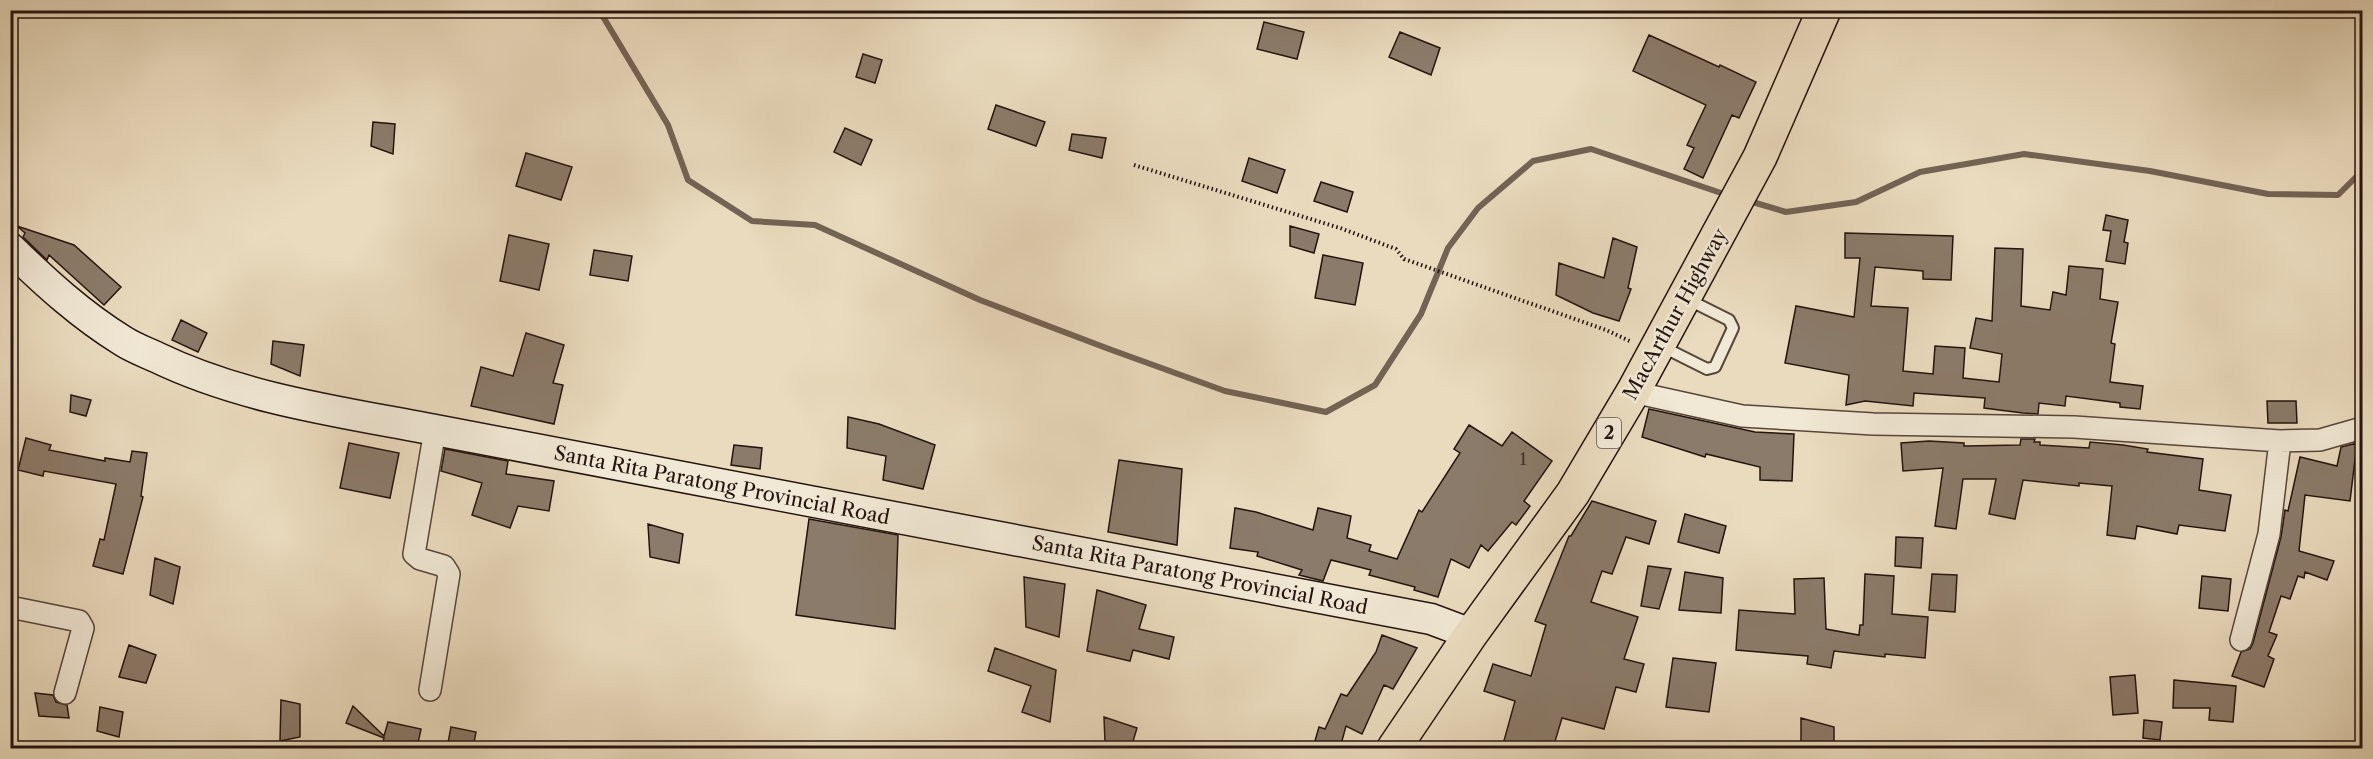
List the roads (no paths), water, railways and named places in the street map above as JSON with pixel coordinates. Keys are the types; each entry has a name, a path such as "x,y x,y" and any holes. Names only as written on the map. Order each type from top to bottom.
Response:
{"highway":[{"name":"MacArthur Highway","path":"1394,748 1471,634 1574,493 1633,392 1760,157 1824,10"}],"street":[{"name":"Santa Rita Paratong Provincial Road","path":"10,248 58,295 124,342 186,372 297,404 1431,619 1471,634"},
{"path":"1633,392 1742,416 1873,424 2074,427 2280,441 2320,440 2362,428"},
{"path":"430,690 448,574 444,566 420,559 414,554 435,430"},
{"path":"2241,640 2269,534 2280,441"},
{"path":"10,608 79,621 83,628 65,693"}],"lane":[{"path":"1657,348 1707,369 1715,367 1733,328 1729,320 1684,298"}],"waterway":[{"path":"599,10 668,125 688,180 752,221 815,225 980,300 1109,349 1225,391 1326,412 1375,385 1421,314 1448,248 1478,208 1533,161 1591,149 1727,195"},
{"path":"1749,201 1786,212 1856,202 1920,172 2024,154 2150,171 2268,194 2338,195 2362,171"}]}
